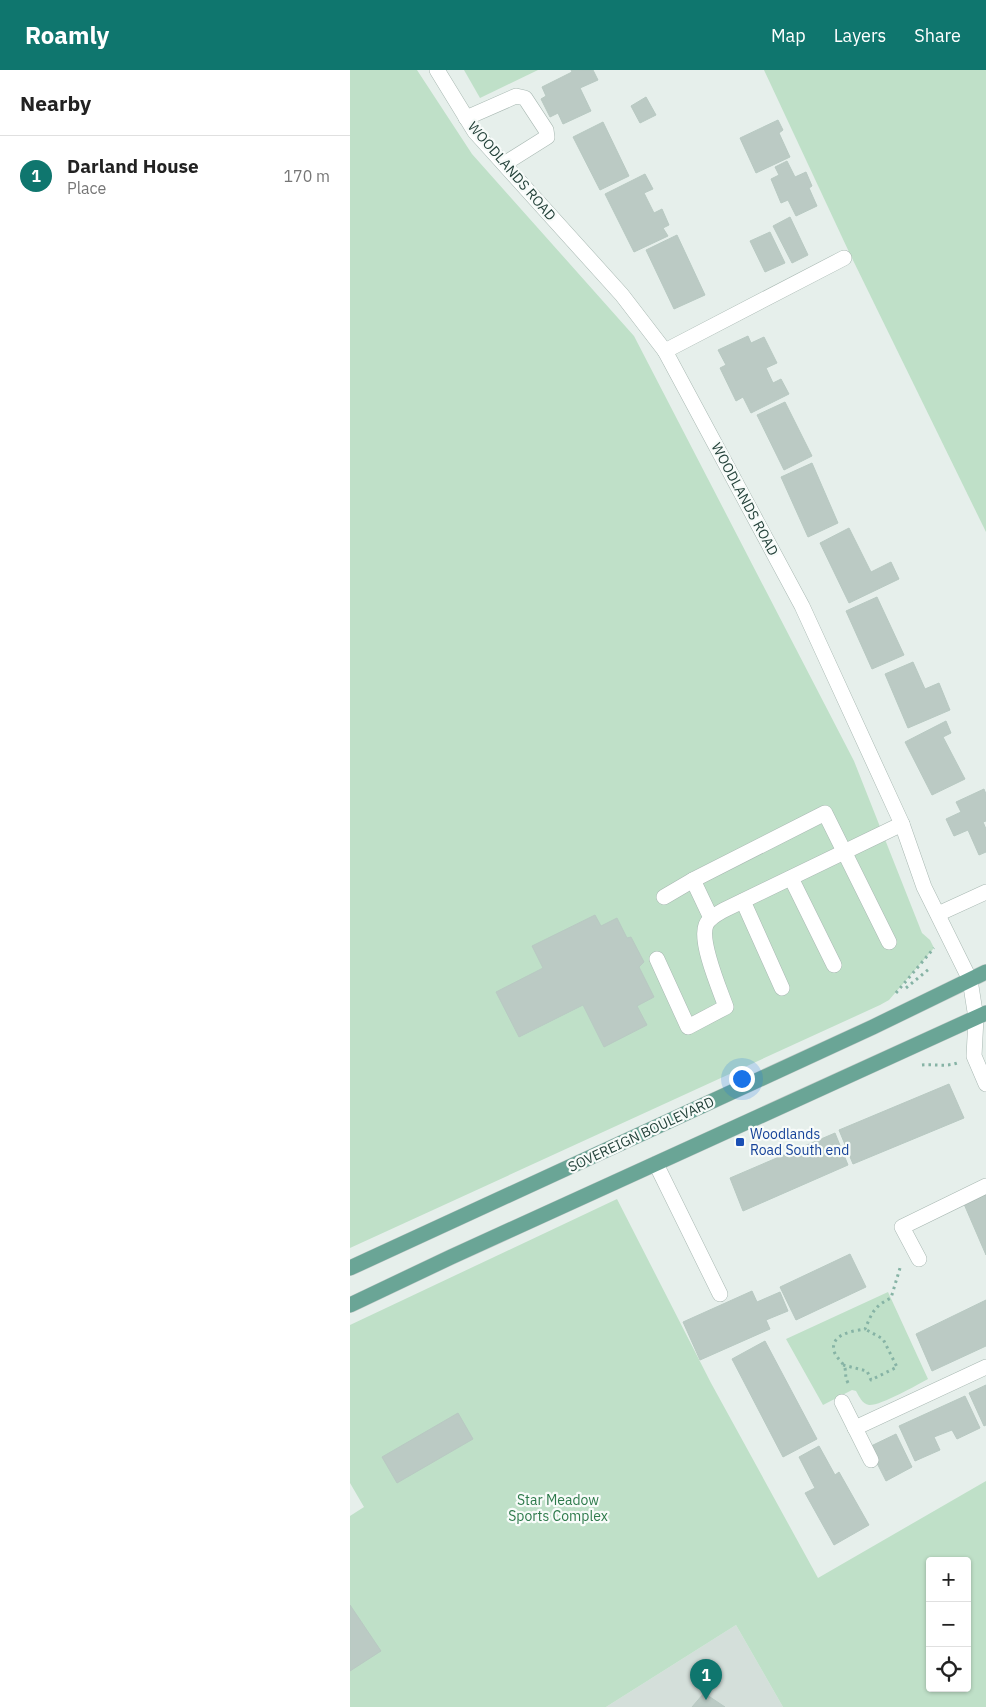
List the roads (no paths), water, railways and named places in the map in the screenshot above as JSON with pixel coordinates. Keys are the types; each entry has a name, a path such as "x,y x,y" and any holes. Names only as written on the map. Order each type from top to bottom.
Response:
{"main road":[{"name":"SOVEREIGN BOULEVARD","path":"350,1268 986,972"},
{"path":"350,1305 981,1016"}],"street":[{"name":"WOODLANDS ROAD","path":"437,70 475,132 622,295 666,351 802,606 902,824 924,887 970,980 981,1016 974,1056 986,1084"},
{"path":"466,118 516,96 526,98 546,130 547,137 504,164"},
{"path":"666,351 844,258"},
{"path":"664,897 692,880 825,813 889,942"},
{"path":"658,959 688,1027 726,1007 706,949 705,926 711,918 902,824"},
{"path":"791,878 834,965"},
{"path":"692,880 711,918"},
{"path":"938,914 986,892"},
{"path":"743,901 782,988"},
{"path":"656,1164 720,1294"},
{"path":"919,1259 902,1227 986,1186"},
{"path":"855,1428 986,1367"},
{"path":"842,1402 871,1460"}],"place":[{"name":"Woodlands Road South end","path":"740,1142"},
{"name":"Darland House","path":"706,1700"}],"park label":[{"name":"Star Meadow Sports Complex","path":"558,1508"}]}
